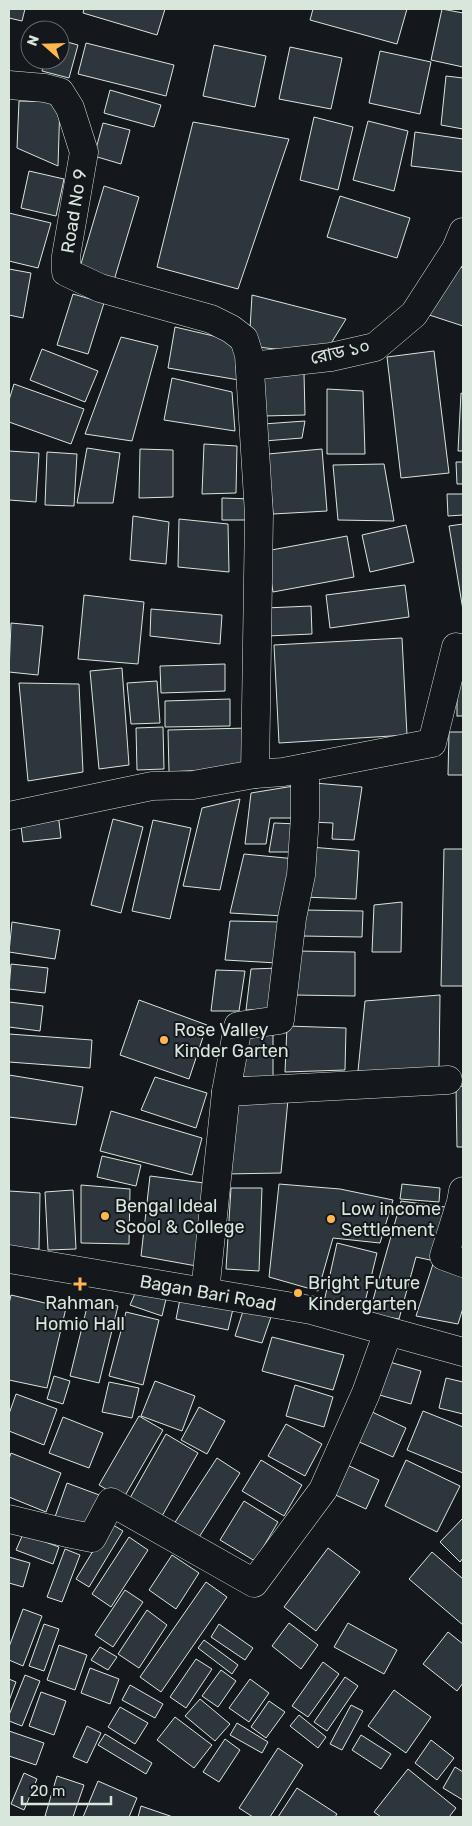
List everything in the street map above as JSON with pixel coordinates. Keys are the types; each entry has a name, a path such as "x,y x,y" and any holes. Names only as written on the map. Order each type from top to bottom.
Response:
{"street":[{"name":"Road No 9","path":"9,85 45,88 60,92 70,108 84,152 66,256 66,272 100,288 212,319 231,328 244,339 249,354 250,366"},
{"name":"রোড ১০","path":"250,366 331,357 375,347 414,314 456,249 463,232"},
{"path":"250,366 259,514 255,774"},
{"path":"9,816 152,786 193,785 255,774 283,772 432,743 456,647 463,649"},
{"path":"205,1292 226,1092 238,1026 280,1020 292,918 300,875 305,817 305,768"},
{"path":"226,1092 448,1080"},
{"path":"463,1191 462,1202 444,1256 463,1263"},
{"name":"Bagan Bari Road","path":"9,1259 311,1310 388,1332 462,1347"},
{"path":"9,1519 92,1538 111,1502 254,1584 323,1490 366,1393 388,1332"}],"building":[{"path":"9,9 25,9 22,20 9,18"},
{"path":"84,9 165,9 157,35 83,13"},
{"path":"313,9 407,9 397,44 310,20"},
{"path":"442,9 463,13 463,67 431,60"},
{"path":"70,43 78,45 69,78 42,71 70,70"},
{"path":"86,43 174,65 166,96 78,74"},
{"path":"214,45 266,56 255,107 203,96"},
{"path":"290,47 342,58 331,109 279,99"},
{"path":"380,51 431,62 420,114 369,103"},
{"path":"446,76 463,78 463,129 441,125"},
{"path":"110,90 161,105 154,127 104,113"},
{"path":"19,101 60,102 58,166 17,148"},
{"path":"314,117 353,127 338,190 300,180"},
{"path":"368,121 408,131 394,191 353,180"},
{"path":"193,122 289,139 238,289 157,267"},
{"path":"103,123 130,130 121,164 94,156"},
{"path":"415,132 463,139 463,172 411,166"},
{"path":"29,171 64,179 56,216 21,208"},
{"path":"104,186 139,197 112,287 78,274"},
{"path":"340,196 410,218 397,258 327,237"},
{"path":"9,213 51,223 38,268 9,261"},
{"path":"451,263 463,268 463,326 417,311"},
{"path":"9,269 31,273 23,318 9,315"},
{"path":"73,294 104,303 88,354 57,345"},
{"path":"252,295 346,319 330,345 301,352 249,346"},
{"path":"175,327 235,341 239,380 168,368"},
{"path":"121,337 158,346 132,441 85,434"},
{"path":"42,349 98,371 85,402 30,380"},
{"path":"434,351 449,473 401,478 387,357"},
{"path":"304,373 305,415 263,416 261,374"},
{"path":"172,378 232,392 235,431 164,420"},
{"path":"14,384 84,409 71,444 9,422 9,400"},
{"path":"327,389 363,391 365,454 327,454"},
{"path":"461,393 463,394 463,451 458,451"},
{"path":"305,421 302,438 264,441 263,424"},
{"path":"204,444 237,446 236,493 202,494"},
{"path":"87,448 120,453 113,503 77,503"},
{"path":"140,449 173,450 173,497 139,498"},
{"path":"322,449 327,511 273,514 268,454"},
{"path":"9,451 39,453 36,502 9,500"},
{"path":"47,452 77,454 74,506 45,505"},
{"path":"456,462 463,462 463,484 457,484"},
{"path":"384,464 394,521 338,520 333,465"},
{"path":"447,494 463,494 463,515 448,516"},
{"path":"222,498 252,499 251,520 222,520"},
{"path":"133,516 169,522 166,564 130,560"},
{"path":"179,519 228,524 229,572 178,567"},
{"path":"463,524 463,610 449,526"},
{"path":"406,525 414,562 370,572 362,535"},
{"path":"347,536 354,577 273,592 266,551"},
{"path":"405,585 409,617 330,628 326,595"},
{"path":"84,595 144,602 138,664 78,659"},
{"path":"311,606 312,634 267,636 265,608"},
{"path":"151,609 222,615 220,644 150,636"},
{"path":"11,623 43,626 38,675 9,672"},
{"path":"402,638 407,735 279,743 274,645"},
{"path":"225,664 225,691 161,693 160,666"},
{"path":"122,668 129,765 99,769 90,671"},
{"path":"457,672 463,672 463,716 457,716"},
{"path":"157,681 160,723 131,724 127,683"},
{"path":"19,683 79,684 83,772 28,781"},
{"path":"230,699 230,726 165,727 165,701"},
{"path":"163,727 164,769 137,770 136,728"},
{"path":"248,728 247,768 169,772 168,730"},
{"path":"449,732 463,732 463,775 448,775"},
{"path":"314,783 362,787 354,840 332,839 333,823 310,822"},
{"path":"300,785 298,818 270,818 266,844 245,844 251,793"},
{"path":"240,799 220,890 183,886 202,808"},
{"path":"58,813 61,838 23,842 20,818"},
{"path":"113,819 143,827 121,913 91,905"},
{"path":"153,820 191,828 170,919 132,911"},
{"path":"274,823 298,824 296,852 269,852"},
{"path":"310,847 359,851 356,899 302,897"},
{"path":"444,849 463,849 463,986 441,986"},
{"path":"244,854 296,859 284,916 230,913"},
{"path":"402,902 401,952 372,952 374,905"},
{"path":"303,910 363,911 362,937 302,936"},
{"path":"230,921 284,922 277,963 225,960"},
{"path":"12,922 60,930 55,959 9,952"},
{"path":"296,951 355,952 355,996 295,995"},
{"path":"11,964 48,968 45,993 9,989"},
{"path":"280,968 272,1009 246,1010 251,969"},
{"path":"216,970 245,971 239,1011 211,1011"},
{"path":"440,995 439,1069 358,1071 365,1001"},
{"name":"Rose Valley Kinder Garten","path":"139,1000 207,1025 189,1079 120,1055"},
{"path":"9,1002 43,1006 40,1031 9,1027"},
{"path":"287,1026 346,1028 345,1070 285,1072"},
{"path":"238,1027 273,1027 273,1077 238,1077"},
{"path":"9,1034 92,1040 90,1068 9,1062"},
{"path":"9,1075 83,1087 76,1125 9,1117"},
{"path":"155,1077 207,1093 196,1128 141,1110"},
{"path":"463,1086 463,1147 457,1147 456,1087"},
{"path":"289,1089 281,1173 225,1174 233,1094"},
{"path":"111,1111 202,1138 192,1175 100,1151"},
{"path":"102,1156 141,1165 136,1186 97,1177"},
{"path":"150,1176 212,1184 202,1267 141,1256"},
{"name":"Low income Settlement","path":"279,1184 340,1189 393,1200 380,1243 333,1238 318,1291 269,1277"},
{"path":"402,1184 440,1188 439,1202 400,1199"},
{"name":"Bengal Ideal Scool & College","path":"81,1185 130,1189 129,1244 81,1243"},
{"path":"231,1188 262,1188 259,1271 226,1269"},
{"path":"73,1190 76,1249 48,1250 45,1192"},
{"path":"9,1191 40,1193 39,1249 9,1248"},
{"name":"Low income Settlement","path":"401,1201 445,1207 430,1260 416,1257 399,1319 369,1314"},
{"path":"337,1243 377,1253 363,1310 324,1302"},
{"path":"433,1264 463,1271 463,1308 458,1324 416,1316"},
{"path":"137,1289 166,1299 162,1316 130,1305"},
{"path":"181,1294 233,1309 228,1330 176,1319"},
{"path":"11,1295 66,1308 47,1388 9,1380 9,1304"},
{"path":"89,1299 118,1306 99,1383 70,1376"},
{"path":"243,1311 271,1317 262,1343 235,1336"},
{"path":"126,1312 159,1320 143,1385 109,1376"},
{"path":"272,1337 344,1355 333,1390 262,1371"},
{"path":"372,1357 421,1371 411,1404 362,1390"},
{"path":"54,1376 70,1381 63,1404 47,1399"},
{"path":"446,1378 463,1382 463,1414 439,1408"},
{"path":"155,1381 195,1396 182,1431 141,1416"},
{"path":"109,1382 139,1388 132,1418 102,1412"},
{"path":"295,1385 333,1397 324,1427 286,1416"},
{"path":"16,1394 57,1409 44,1445 9,1431 9,1414"},
{"path":"199,1407 225,1421 207,1454 181,1440"},
{"path":"370,1411 406,1428 393,1457 357,1441"},
{"path":"423,1411 463,1427 463,1473 407,1450"},
{"path":"139,1416 163,1430 123,1499 99,1485"},
{"path":"63,1417 103,1433 89,1468 49,1453"},
{"path":"286,1424 322,1444 305,1476 268,1456"},
{"path":"166,1434 198,1453 162,1516 130,1498"},
{"path":"11,1453 61,1473 46,1512 9,1497 9,1459"},
{"path":"217,1458 240,1473 194,1545 170,1530"},
{"path":"261,1460 302,1485 284,1516 242,1491"},
{"path":"406,1460 460,1486 437,1532 385,1506"},
{"path":"343,1463 379,1480 366,1509 329,1492"},
{"path":"67,1483 102,1496 85,1544 50,1531"},
{"path":"244,1501 278,1522 255,1561 220,1540"},
{"path":"463,1518 463,1558 460,1562 440,1542"},
{"path":"110,1523 123,1531 89,1587 76,1579"},
{"path":"23,1534 59,1547 53,1564 16,1550"},
{"path":"129,1537 148,1550 111,1607 92,1594"},
{"path":"328,1548 360,1572 316,1631 284,1607"},
{"path":"65,1549 80,1555 62,1602 47,1597"},
{"path":"432,1552 463,1579 463,1625 409,1579"},
{"path":"172,1555 199,1573 176,1609 149,1590"},
{"path":"9,1557 30,1563 23,1587 9,1583"},
{"path":"206,1582 227,1597 161,1692 140,1677"},
{"path":"125,1590 143,1602 113,1647 95,1635"},
{"path":"23,1609 42,1616 23,1666 9,1660 9,1647"},
{"path":"147,1610 167,1625 139,1668 118,1654"},
{"path":"289,1623 318,1645 301,1669 272,1646"},
{"path":"348,1623 397,1650 384,1674 334,1647"},
{"path":"44,1624 59,1629 44,1671 29,1666"},
{"path":"219,1624 253,1648 245,1660 211,1637"},
{"path":"448,1632 463,1644 463,1683 457,1691 423,1664"},
{"path":"204,1640 238,1665 232,1674 198,1648"},
{"path":"59,1645 87,1655 75,1690 47,1680"},
{"path":"100,1647 117,1657 108,1670 91,1660"},
{"path":"196,1659 212,1669 186,1708 170,1697"},
{"path":"323,1662 339,1674 308,1717 292,1706"},
{"path":"90,1668 119,1679 110,1704 81,1693"},
{"path":"221,1670 236,1681 218,1707 202,1696"},
{"path":"25,1675 40,1681 22,1726 9,1721 9,1715"},
{"path":"345,1677 358,1686 327,1731 314,1722"},
{"path":"9,1679 16,1682 9,1701"},
{"path":"250,1679 269,1693 249,1722 229,1708"},
{"path":"130,1685 163,1704 155,1718 122,1700"},
{"path":"394,1690 431,1717 406,1753 368,1726"},
{"path":"41,1692 66,1701 54,1735 29,1726"},
{"path":"200,1699 230,1724 215,1741 185,1716"},
{"path":"269,1701 285,1712 266,1738 251,1727"},
{"path":"351,1705 363,1711 342,1750 330,1744"},
{"path":"120,1707 148,1723 135,1744 108,1727"},
{"path":"299,1715 326,1737 318,1748 290,1726"},
{"path":"175,1717 212,1745 194,1768 157,1740"},
{"path":"237,1723 268,1742 262,1753 230,1735"},
{"path":"87,1726 101,1733 87,1763 73,1757"},
{"path":"9,1731 44,1743 36,1765 9,1756"},
{"path":"105,1734 152,1763 146,1774 98,1745"},
{"path":"361,1735 391,1754 381,1769 352,1750"},
{"path":"225,1739 240,1750 219,1782 203,1772"},
{"path":"431,1740 454,1758 437,1780 415,1763"},
{"path":"278,1748 303,1765 270,1817 253,1817 239,1808"},
{"path":"455,1767 463,1772 463,1800 443,1788"},
{"path":"408,1769 456,1808 449,1817 381,1817 374,1812"},
{"path":"24,1773 37,1779 24,1810 11,1804"},
{"path":"57,1776 84,1785 73,1817 45,1816"},
{"path":"98,1781 137,1798 129,1817 83,1817"},
{"path":"297,1788 337,1814 335,1817 278,1817"},
{"path":"141,1806 173,1817 138,1817"}],"place":[{"name":"Rose Valley Kinder Garten","path":"164,1040"},
{"name":"Bengal Ideal Scool & College","path":"105,1216"},
{"name":"Low income Settlement","path":"331,1219"},
{"name":"Rahman Homio Hall","path":"80,1284"},
{"name":"Bright Future Kindergarten","path":"298,1293"}]}
